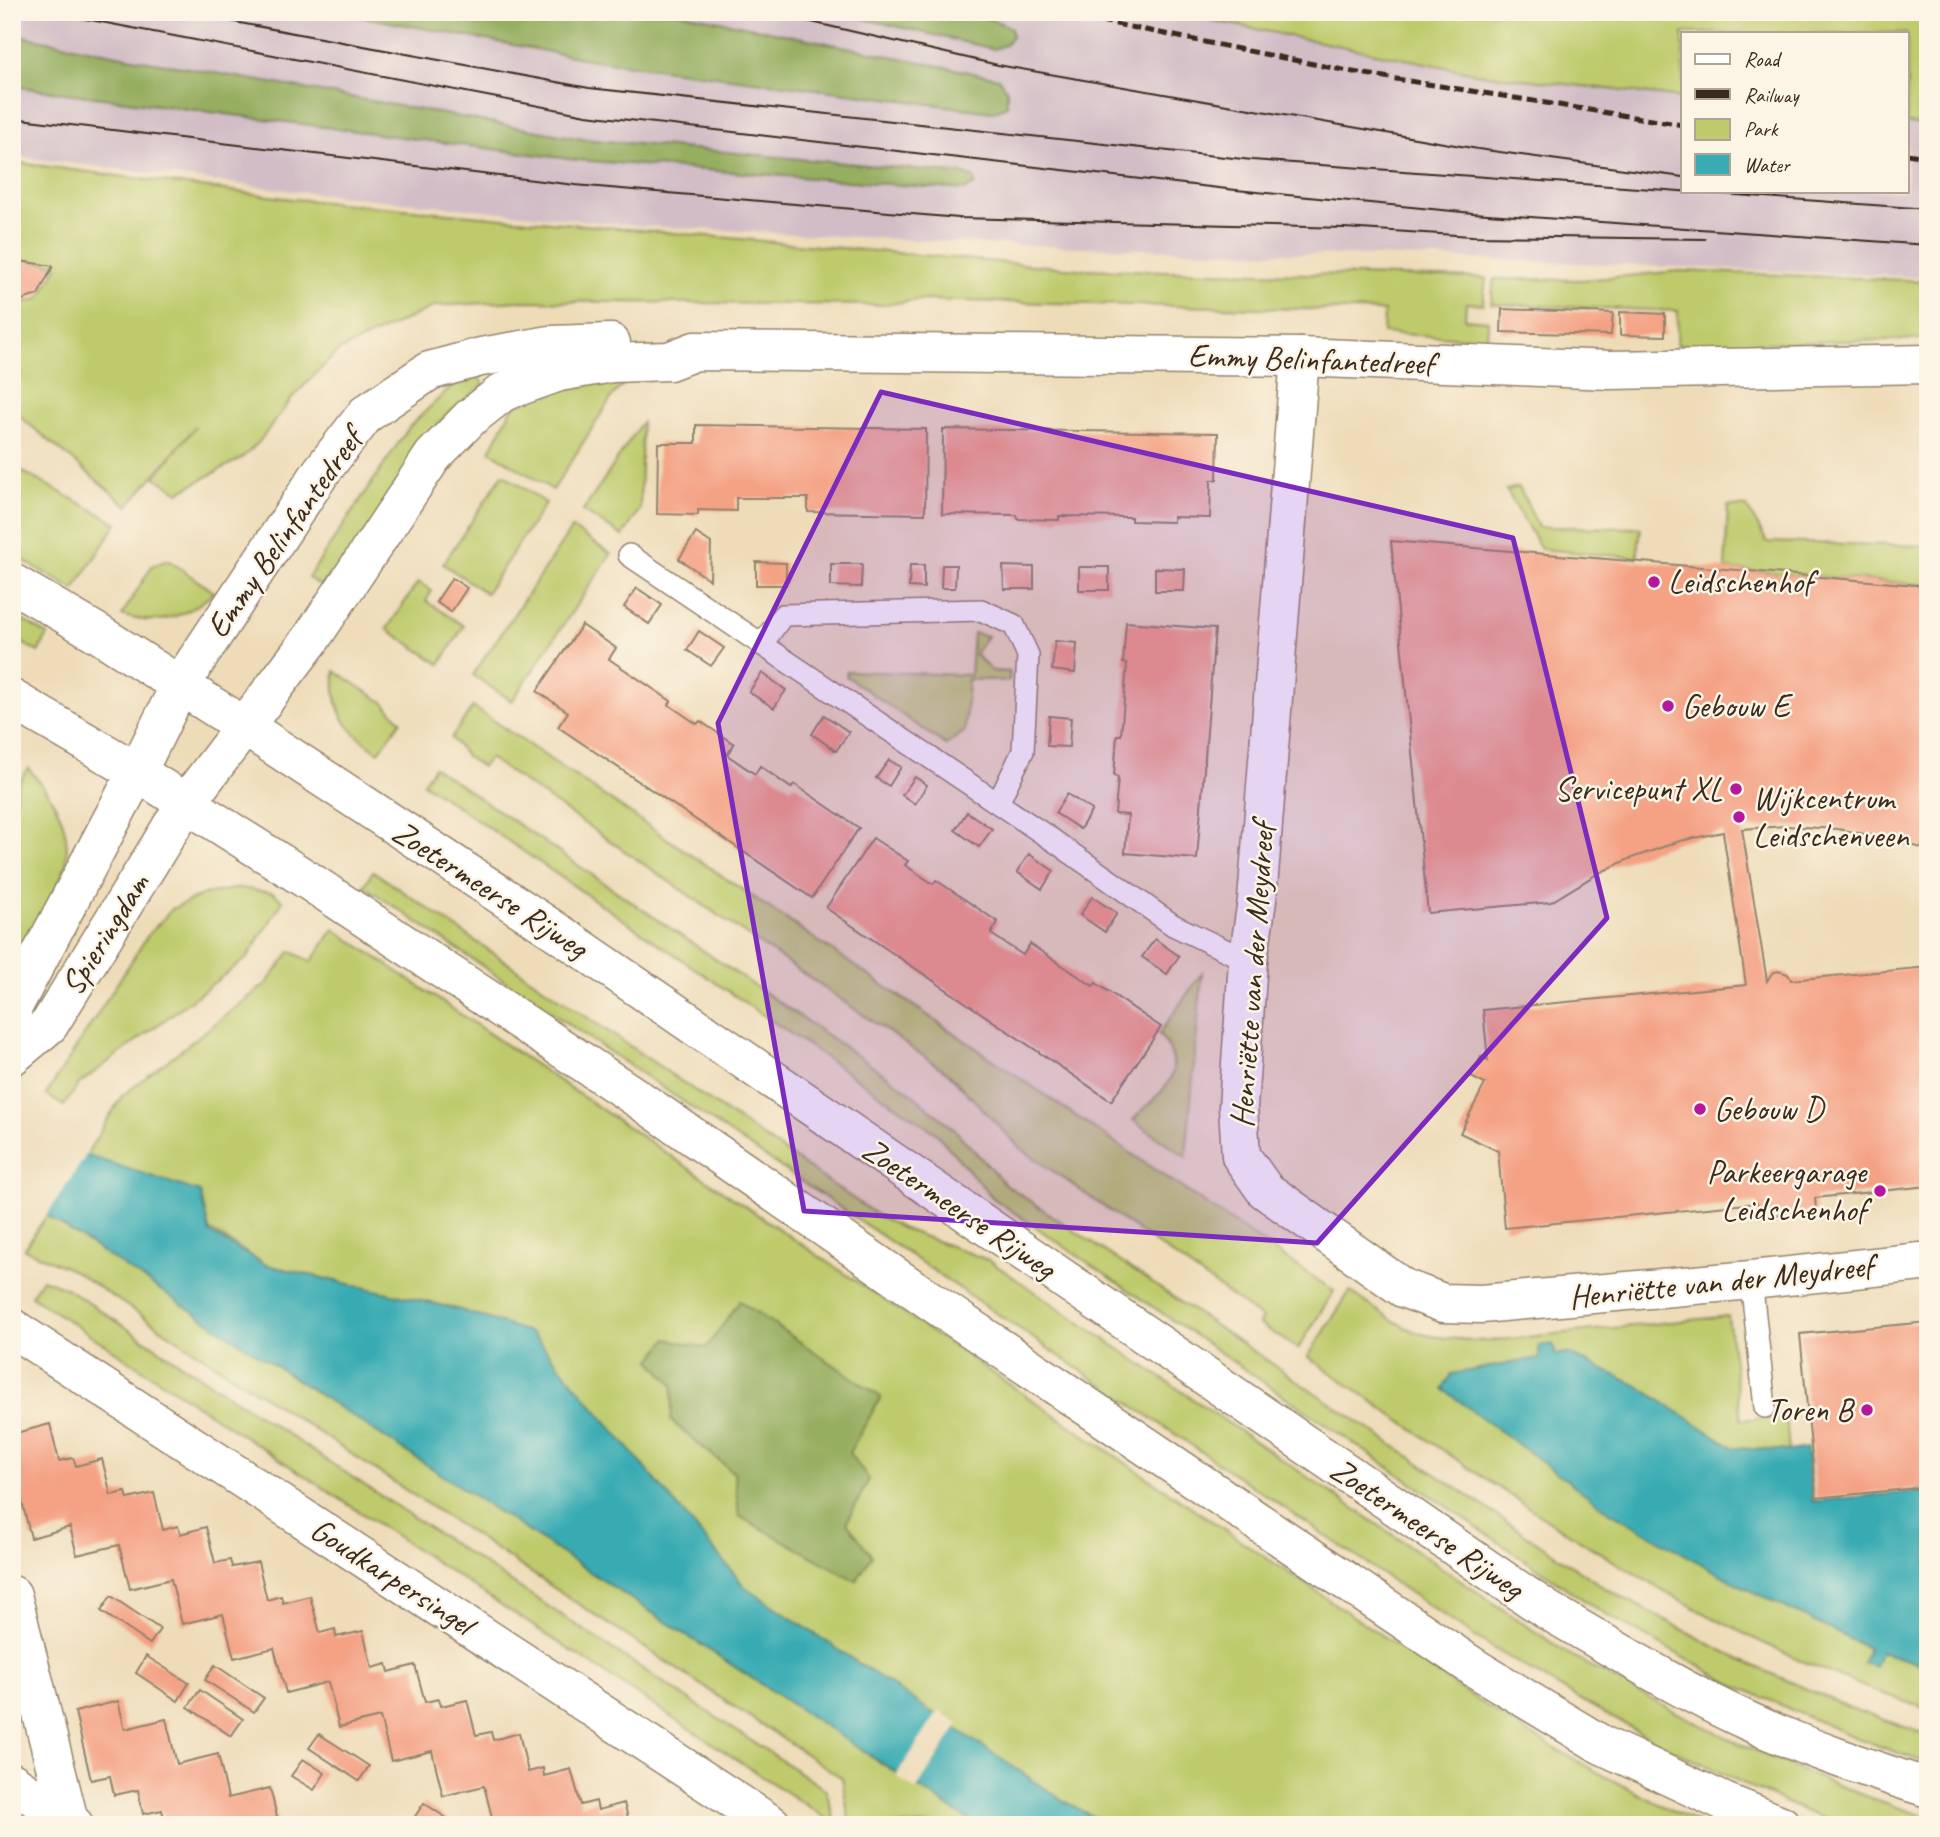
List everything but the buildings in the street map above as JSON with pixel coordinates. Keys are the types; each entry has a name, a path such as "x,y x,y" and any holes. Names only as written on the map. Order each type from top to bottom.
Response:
{"street":[{"name":"Emmy Belinfantedreef","path":"137,772 180,685 321,472 366,414 429,371 481,357 550,345 673,342 695,351"},
{"name":"Emmy Belinfantedreef","path":"186,803 311,639 433,456 470,418 503,392 559,372 612,363 669,361 695,351 1300,357 1610,370 1928,364"},
{"name":"Henriëtte van der Meydreef","path":"1300,357 1257,900 1248,961 1238,1107 1241,1156 1265,1190 1403,1288 1443,1303 1481,1304 1921,1262"},
{"name":"Zoetermeerse Rijweg","path":"12,583 80,622 244,726 566,938 1547,1610 1661,1676 1748,1721 1837,1758 1928,1788"},
{"path":"12,699 137,772 309,881 637,1098 941,1308 1475,1668 1602,1745 1724,1802 1781,1825"},
{"name":"Spieringdam","path":"12,1013 137,772"},
{"name":"Spieringdam","path":"12,1056 49,1025 186,803"},
{"name":"Goudkarpersingel","path":"12,1328 772,1825"},
{"path":"12,1595 71,1823"},
{"path":"12,1782 71,1823"}],"lane":[{"path":"629,555 998,803 1173,925 1248,961"},
{"path":"762,645 783,615 981,610 1014,625 1028,655 1023,751 998,803"},
{"path":"1751,1280 1765,1407"}],"highlighted area":[{"path":"881,392 1513,538 1607,918 1317,1243 804,1211 718,723"}],"shaded area":[{"path":"12,12 1170,12 1481,74 1681,98 1681,192 1909,192 1909,123 1928,125 1928,277 1013,245 641,226 294,191 12,156"}],"green space":[{"path":"926,11 972,15 1011,28 1012,36 1005,45 994,49 835,12"},
{"path":"336,12 676,12 998,78 1007,90 1007,106 992,112 593,60"},
{"path":"1170,12 1928,12 1928,125 1909,123 1909,32 1681,32 1681,98 1481,74"},
{"path":"12,34 583,139 965,174 974,178 975,185 965,190 577,160 12,86"},
{"path":"12,162 292,199 1077,269 1486,278 1483,304 1466,303 1465,319 1488,321 1487,339 1383,333 1384,311 919,300 881,305 520,301 435,306 338,351 293,397 258,443 242,458 179,492 155,477 196,426 128,506 12,410 12,348 19,335 15,314 22,303 39,299 58,265 12,258"},
{"path":"1679,271 1928,281 1928,339 1677,345 1678,311 1491,304 1494,279 1583,280"},
{"path":"636,372 614,394 553,490 490,451 512,408 532,396"},
{"path":"477,374 484,385 444,417 329,591 308,578 410,426 452,386"},
{"path":"642,422 640,509 623,536 583,511"},
{"path":"12,466 117,523 74,590 12,554"},
{"path":"503,474 546,503 486,593 443,564"},
{"path":"1519,487 1538,527 1641,528 1637,558 1541,549 1506,490"},
{"path":"1728,506 1747,507 1767,542 1928,546 1928,585 1725,569"},
{"path":"572,528 611,554 512,701 473,675"},
{"path":"168,560 214,592 193,608 171,618 147,620 122,615 152,566"},
{"path":"418,582 432,591 426,601 464,626 440,664 387,629"},
{"path":"12,614 48,635 38,652 12,637"},
{"path":"973,633 987,636 975,654 992,671 1010,672 1009,681 968,679 965,731 946,745 846,676 847,671 970,675"},
{"path":"335,671 383,702 401,721 379,752 357,736 343,719 336,698"},
{"path":"473,707 1334,1291 1298,1349 1259,1324 1262,1318 1019,1147 948,1073 489,758 482,767 467,757 451,738"},
{"path":"434,767 906,1089 954,1129 1005,1184 1605,1588 1738,1659 1855,1710 1928,1735 1928,1764 1852,1736 1730,1683 1597,1609 993,1198 936,1133 423,783"},
{"path":"28,768 59,812 66,837 66,866 12,989 12,824 18,784"},
{"path":"373,871 880,1217 901,1228 988,1260 1567,1653 1654,1701 1743,1745 1834,1784 1928,1817 1928,1825 1851,1825 1807,1812 1713,1770 1643,1734 1507,1657 364,886"},
{"path":"240,888 273,893 283,901 247,958 79,1084 64,1106 46,1095 148,935 172,909 204,894"},
{"path":"334,929 1507,1720 1604,1776 1703,1825 1108,1825 1064,1801 745,1587 532,1333 457,1309 267,1265 86,1155 122,1096 266,984 291,951 311,962"},
{"path":"1202,973 1186,1157 1133,1120 1169,1081 1173,1061 1169,1048 1159,1034"},
{"path":"47,1215 976,1825 850,1825 842,1778 74,1271 24,1249"},
{"path":"42,1279 66,1288 826,1790 836,1825 31,1296"},
{"path":"1350,1291 1384,1315 1412,1330 1430,1336 1463,1340 1488,1341 1728,1316 1741,1420 1786,1416 1789,1451 1734,1448 1636,1385 1567,1353 1452,1374 1607,1510 1732,1581 1868,1648 1863,1662 1880,1652 1928,1666 1928,1709 1844,1679 1763,1643 1683,1601 1530,1508 1308,1357"},
{"path":"740,1301 881,1397 849,1453 869,1479 847,1522 872,1556 856,1581 739,1516 734,1473 671,1421 673,1385 651,1360 667,1339 706,1348"}],"water":[{"path":"12,1111 86,1155 200,1192 210,1233 266,1265 457,1309 532,1333 745,1587 1064,1801 1108,1825 976,1825 12,1193"},
{"path":"1553,1344 1556,1355 1567,1353 1636,1385 1734,1448 1789,1451 1807,1448 1813,1501 1928,1490 1928,1666 1880,1652 1875,1667 1863,1663 1868,1648 1732,1581 1607,1510 1443,1389 1452,1374 1539,1358 1539,1346"}],"pier":[{"path":"12,1108 88,1152 45,1218 12,1197"},
{"path":"939,1711 959,1724 916,1790 896,1776"}],"tram line":[{"path":"49,12 586,115 1236,190 1473,213 1928,245"},
{"path":"181,12 589,88 1252,160 1681,191"},
{"path":"768,12 998,65 1478,149 1681,177"},
{"path":"12,118 575,185 959,218 1344,228 1472,236 1705,239"},
{"path":"1693,192 1928,209"}],"railway":[{"path":"1056,12 1353,72 1681,125"},
{"path":"1909,154 1928,157"}],"place":[{"name":"Leidschenhof","path":"1654,582"},
{"name":"Gebouw E","path":"1668,706"},
{"name":"Servicepunt XL","path":"1736,789"},
{"name":"Wijkcentrum Leidschenveen","path":"1739,817"},
{"name":"Gebouw D","path":"1700,1109"},
{"name":"Parkeergarage Leidschenhof","path":"1880,1191"},
{"name":"Toren B","path":"1867,1410"}]}
